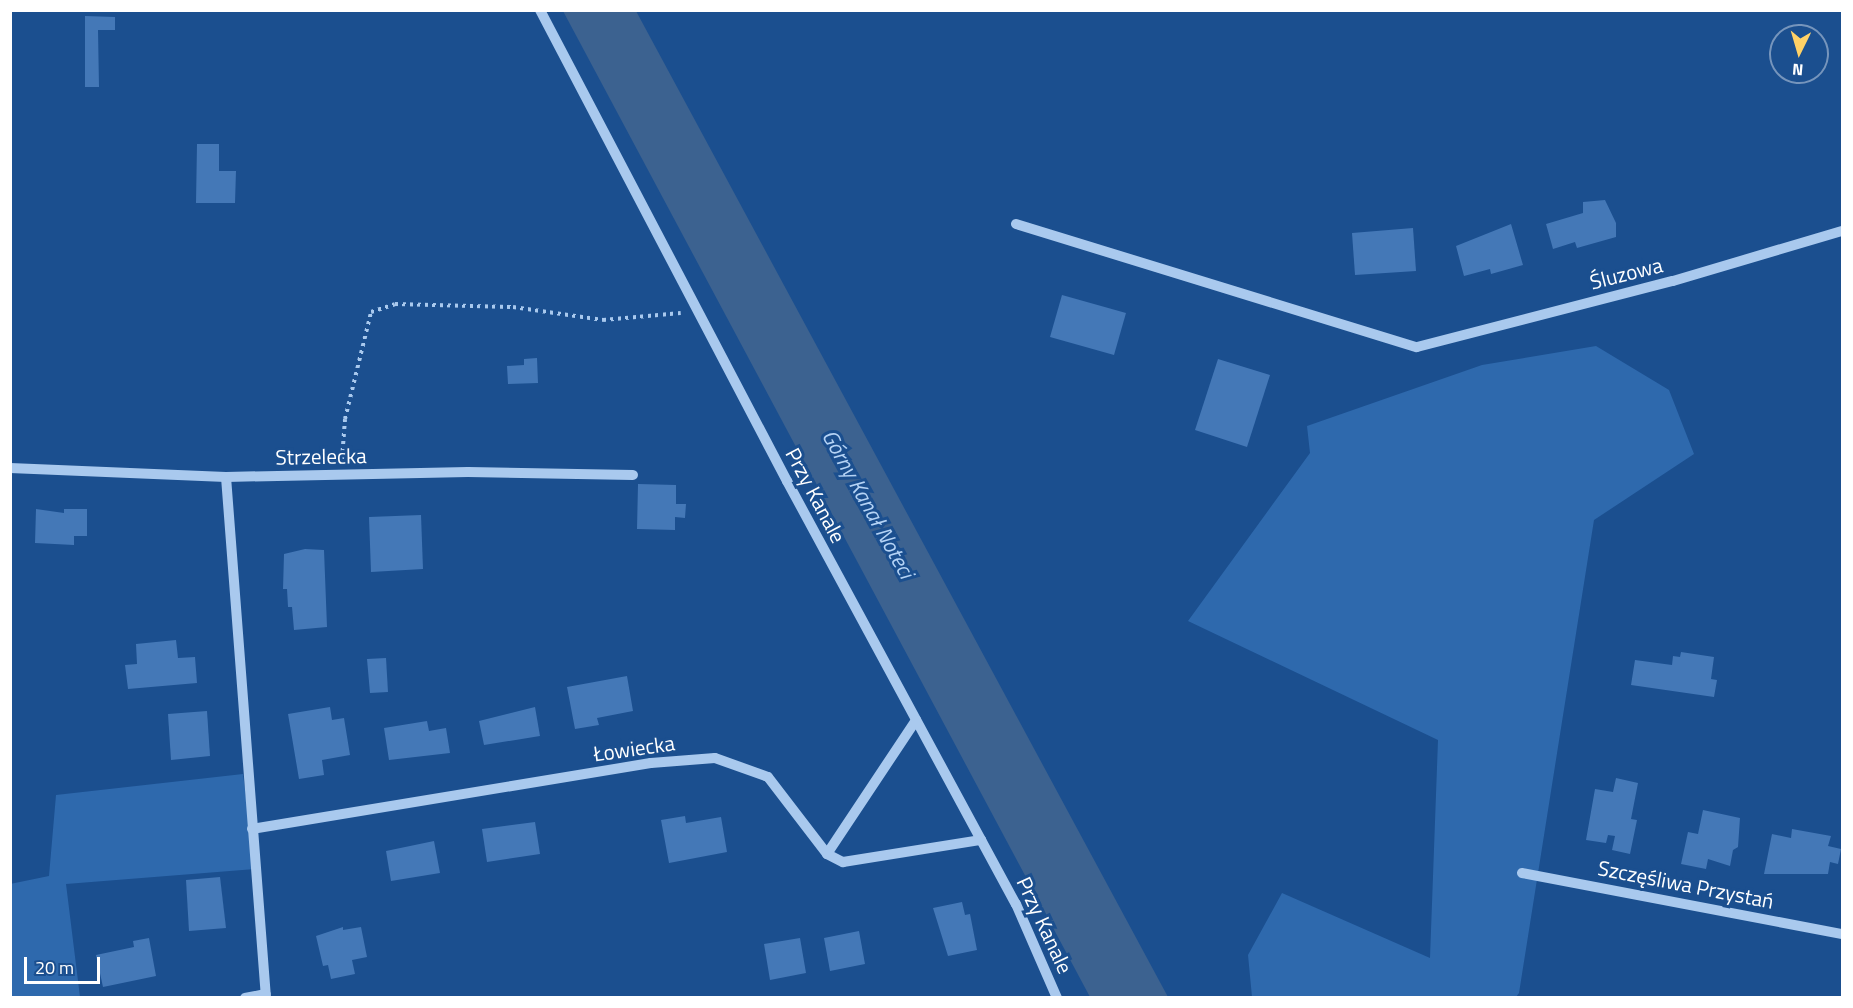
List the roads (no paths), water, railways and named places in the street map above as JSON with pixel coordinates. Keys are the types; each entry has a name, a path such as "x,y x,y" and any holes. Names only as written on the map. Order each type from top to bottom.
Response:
{"street":[{"name":"Przy Kanale","path":"540,10 697,310 1016,904 1057,998"},
{"name":"Śluzowa","path":"1016,224 1418,347 1673,281 1842,231"},
{"name":"Strzelecka","path":"10,468 226,477 468,472 633,475"},
{"path":"226,477 266,996 245,998"},
{"path":"916,720 827,854 843,861 981,840"},
{"name":"Łowiecka","path":"252,830 651,763 715,758 768,777 827,854"},
{"name":"Szczęśliwa Przystań","path":"1521,873 1842,934"}],"water":[{"name":"Górny Kanał Noteci","path":"563,11 636,11 1168,997 1090,997"}]}
